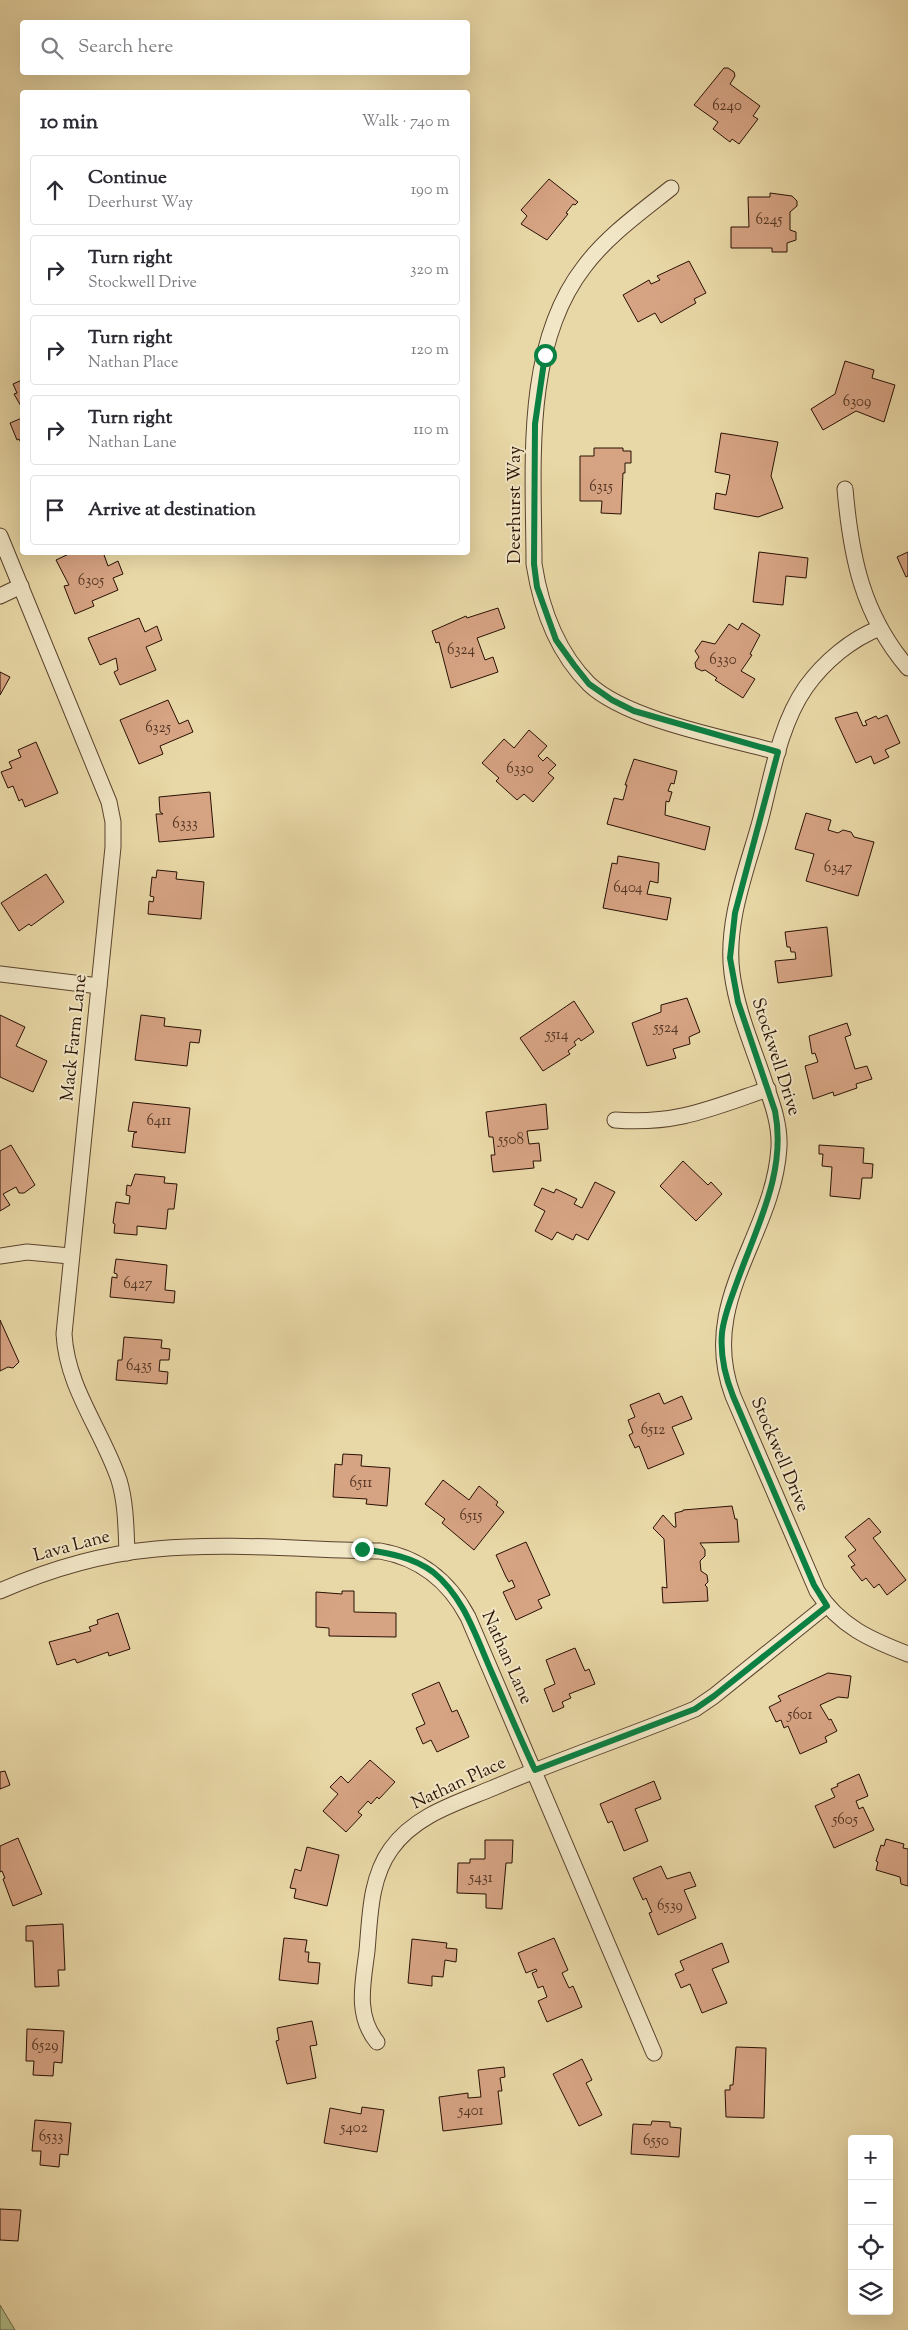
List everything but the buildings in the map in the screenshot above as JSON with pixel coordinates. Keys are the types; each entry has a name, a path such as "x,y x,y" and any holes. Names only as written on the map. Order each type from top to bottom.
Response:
{"street":[{"name":"Deerhurst Way","path":"671,188 629,221 584,266 567,294 554,322 539,387 535,424 534,564 537,587 556,640 589,684 612,700 654,718 778,752"},
{"path":"845,489 850,541 868,603 880,628 908,668"},
{"name":"Mack Farm Lane","path":"0,536 99,775 113,822 99,986 64,1320 65,1348 76,1387 119,1482 125,1512 127,1552"},
{"path":"0,596 21,586"},
{"name":"Stockwell Drive","path":"880,628 847,646 819,672 806,688 792,712 778,752 735,913 731,941 734,988 768,1089 778,1129 778,1158 773,1185 725,1315 722,1336 723,1360 733,1396 814,1585 827,1606 858,1632 908,1654"},
{"path":"0,974 99,986"},
{"path":"615,1120 651,1122 678,1119 768,1089"},
{"path":"0,1256 27,1252 70,1256"},
{"name":"Nathan Lane","path":"127,1552 172,1547 362,1549 393,1553 412,1560 432,1572 444,1583 463,1607 535,1770 654,2053"},
{"name":"Lava Lane","path":"0,1591 20,1581 78,1562 127,1552"},
{"name":"Nathan Place","path":"377,2042 365,2022 362,1999 374,1889 378,1873 390,1850 407,1830 428,1816 535,1770 695,1709 827,1606"}],"green space":[{"path":"0,2305 15,2330 0,2330"}],"route":[{"path":"362,1549 393,1553 412,1560 432,1572 449,1588 468,1617 535,1770 695,1709 827,1606 814,1585 728,1384 722,1348 722,1330 725,1315 773,1185 778,1158 779,1141 775,1111 738,1002 730,958 735,913 778,752 641,714 612,700 589,684 556,640 545,614 537,587 534,564 535,424 545,355"}]}
